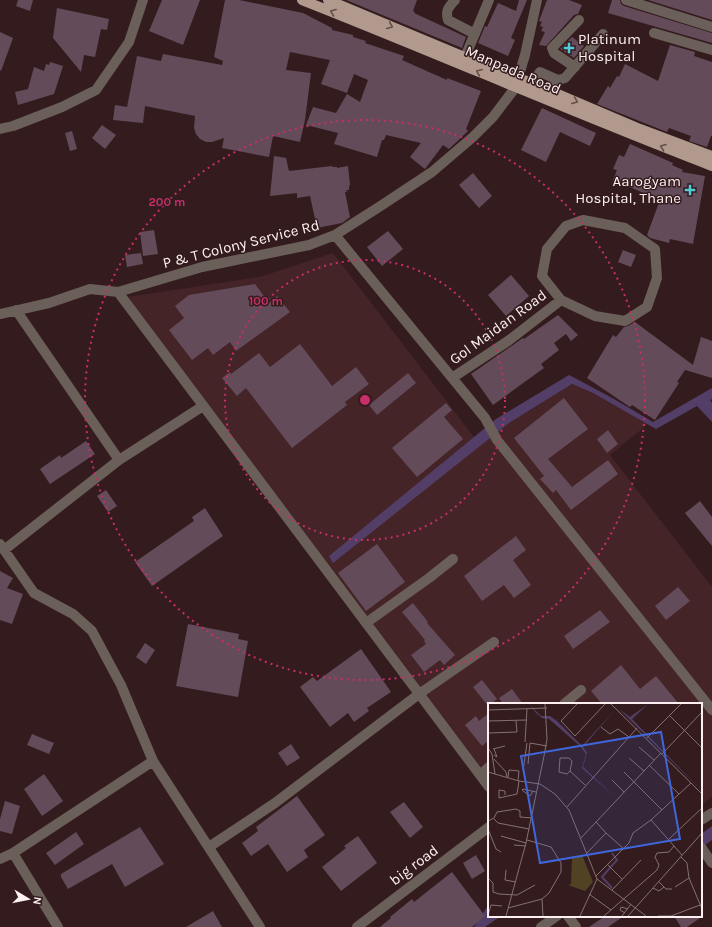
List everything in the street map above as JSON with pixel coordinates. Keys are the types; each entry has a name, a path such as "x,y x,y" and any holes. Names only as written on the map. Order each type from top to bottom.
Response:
{"main road":[{"name":"Manpada Road","path":"302,0 365,20 444,53 515,88 587,118 686,152 712,156"},
{"name":"Manpada Road","path":"328,0 365,20"},
{"name":"Manpada Road","path":"444,53 465,57 532,82 640,129 712,166"},
{"path":"587,118 591,108"}],"street":[{"path":"0,129 13,126 62,107 96,90 129,42 143,0"},
{"path":"455,0 447,8 446,14 448,20 475,34"},
{"path":"465,57 489,0"},
{"name":"P & T Colony Service Rd","path":"118,292 202,267 309,245 335,235 432,172 473,137 493,117 515,88 525,55 537,0"},
{"path":"626,0 712,27"},
{"path":"575,67 554,53 552,48 579,20"},
{"path":"654,33 712,50"},
{"path":"549,90 558,80 565,78 603,34"},
{"path":"527,92 532,82 540,72 558,80"},
{"name":"Gol Maidan Road","path":"584,220 624,228 655,249 657,278 647,307 625,321 595,316 561,300 542,276 547,248 566,226 584,220"},
{"path":"335,235 485,418 497,440 712,710"},
{"path":"0,314 49,303 90,289 118,292 488,786"},
{"name":"Gol Maidan Road","path":"452,378 508,341 561,300"},
{"path":"16,310 119,460"},
{"path":"203,406 119,460 2,547 34,593 73,614 92,632 121,685 154,761 260,927"},
{"path":"366,623 453,559"},
{"path":"209,847 274,803 419,694 494,642"},
{"path":"565,703 581,690"},
{"path":"0,859 13,853 154,761"},
{"path":"480,775 488,768"},
{"path":"702,819 712,813"},
{"name":"big road","path":"357,927 488,828"},
{"path":"702,849 712,863"},
{"path":"13,853 58,927"},
{"path":"541,927 556,917"},
{"path":"569,917 576,927"}],"shaded area":[{"path":"333,253 480,445 509,423 572,384 593,393 648,424 610,455 712,587 712,797 702,804 702,703 488,703 488,783 128,297 260,277"},
{"path":"569,375 653,422 712,388 712,399 710,400 712,403 712,422 697,406 656,429 593,393 572,384 509,423 333,563 329,556 496,419"},
{"path":"712,826 712,840 702,847 702,833"},
{"path":"488,906 488,917 500,917 485,927 474,927"}],"building":[{"path":"18,0 33,0 30,11 16,6"},
{"path":"162,0 200,0 183,45 149,31"},
{"path":"225,0 239,0 303,13 332,28 332,30 353,35 353,37 366,41 365,43 404,56 402,60 447,80 447,78 481,91 466,129 468,131 449,149 443,145 425,169 410,157 421,143 386,135 384,140 382,140 377,157 334,144 338,133 306,125 313,107 336,113 347,94 360,102 368,80 354,74 347,93 321,84 330,60 290,52 286,70 311,73 305,120 300,142 273,136 269,157 222,148 224,138 212,142 206,142 200,139 194,128 195,116 145,106 143,123 113,120 115,105 127,107 137,56 161,61 163,54 222,65 223,61 214,57"},
{"path":"346,0 417,0 413,11 415,12 414,13 466,37 462,48"},
{"path":"519,0 527,0 511,38 515,40 508,56 478,43 485,26 487,27 498,3 516,11"},
{"path":"547,0 569,0 582,5 578,14 574,15 546,46 539,45 545,32 541,31 543,27 540,26 542,22 539,21"},
{"path":"612,0 620,0 621,4 624,6 712,33 712,43 608,13"},
{"path":"648,0 712,0 712,20"},
{"path":"57,8 109,19 107,30 101,29 95,57 84,55 81,72 53,38"},
{"path":"0,32 13,38 1,71 0,70"},
{"path":"572,37 584,46 574,58 560,49"},
{"path":"670,45 695,52 694,56 712,62 712,136 707,147 689,141 691,136 669,128 667,132 597,104 608,86 610,88 617,76 619,77 625,64 658,81"},
{"path":"50,62 63,66 54,94 18,105 15,92 28,89 34,67 44,71 46,64 49,65"},
{"path":"542,108 596,133 590,146 560,132 546,162 521,150"},
{"path":"102,125 116,135 105,149 92,138"},
{"path":"72,131 77,149 70,151 65,133"},
{"path":"630,144 673,163 672,165 683,170 682,172 705,176 693,244 670,239 669,243 650,238 647,235 660,200 613,180 617,170 613,169 619,155 624,157"},
{"path":"274,156 286,158 289,171 332,166 337,168 348,166 350,185 349,190 346,190 347,192 345,192 350,217 342,223 317,228 310,196 297,198 297,193 270,196"},
{"path":"473,173 492,196 479,208 459,185"},
{"path":"154,230 158,254 143,256 140,232"},
{"path":"388,231 403,249 382,266 367,247"},
{"path":"623,250 636,255 631,267 618,262"},
{"path":"141,253 143,264 127,267 125,255"},
{"path":"511,275 529,296 506,316 488,295"},
{"path":"255,284 269,303 277,296 290,312 236,351 230,342 213,355 208,348 192,360 169,330 184,318 175,306 189,295"},
{"path":"558,315 578,335 571,341 566,334 554,343 559,350 541,364 544,368 493,405 471,374"},
{"path":"635,322 693,365 701,337 712,341 712,378 685,370 677,382 679,383 655,420 632,405 630,407 587,378 613,335 616,337 624,327"},
{"path":"300,344 332,386 356,367 369,384 345,402 347,405 292,448 246,388 237,396 222,378 230,372 231,374 259,353 270,367"},
{"path":"408,373 416,383 377,415 369,405"},
{"path":"564,398 588,429 548,459 572,487 608,460 618,474 571,510 556,490 553,493 540,479 544,476 514,438"},
{"path":"446,403 452,410 444,417 463,439 417,477 392,448"},
{"path":"608,430 618,444 607,453 597,439"},
{"path":"86,441 95,454 50,484 40,469 60,455 61,458"},
{"path":"106,490 117,506 108,512 97,496"},
{"path":"700,501 712,517 712,546 685,513"},
{"path":"205,508 223,536 152,586 135,562 194,521 192,517"},
{"path":"516,536 526,550 513,560 531,585 514,598 504,585 482,601 464,576"},
{"path":"377,544 405,582 366,611 338,573"},
{"path":"0,571 13,578 7,588 23,594 12,624 0,620"},
{"path":"678,587 690,601 666,620 655,606"},
{"path":"413,603 428,622 427,623 455,655 444,665 440,660 424,672 411,655 426,644 424,641 425,640 402,612"},
{"path":"600,610 610,622 573,649 564,636"},
{"path":"188,624 239,634 238,639 248,641 238,697 176,686"},
{"path":"145,643 155,650 146,664 136,657"},
{"path":"361,649 391,692 367,708 369,711 354,722 348,713 330,727 300,687 313,677 317,681"},
{"path":"621,665 640,689 656,676 678,703 601,703 591,691"},
{"path":"482,680 497,699 492,703 488,703 488,706 473,687"},
{"path":"512,689 522,703 502,703 499,698"},
{"path":"488,714 488,741 482,746 465,725 476,716 479,721"},
{"path":"32,734 54,743 49,754 27,745"},
{"path":"291,744 300,758 287,766 278,753"},
{"path":"44,774 63,801 42,816 24,789"},
{"path":"297,796 325,835 304,850 308,857 287,872 268,844 251,856 242,843 258,831 256,827"},
{"path":"5,801 20,806 12,834 0,831 0,819"},
{"path":"404,802 423,827 410,838 390,812"},
{"path":"140,827 164,864 125,887 112,864 68,889 61,877 61,874"},
{"path":"76,832 84,844 55,865 46,853"},
{"path":"358,836 377,863 341,891 322,867 346,848 344,846"},
{"path":"476,855 485,871 472,879 463,863"},
{"path":"452,872 485,916 472,927 380,927 412,899 414,902"},
{"path":"213,911 222,927 186,927"},
{"path":"604,917 623,917 608,927 589,927"},
{"path":"675,917 702,917 687,927 681,927"}],"place":[{"name":"Platinum Hospital","path":"569,48"},
{"name":"Aarogyam Hospital, Thane","path":"690,190"}]}
